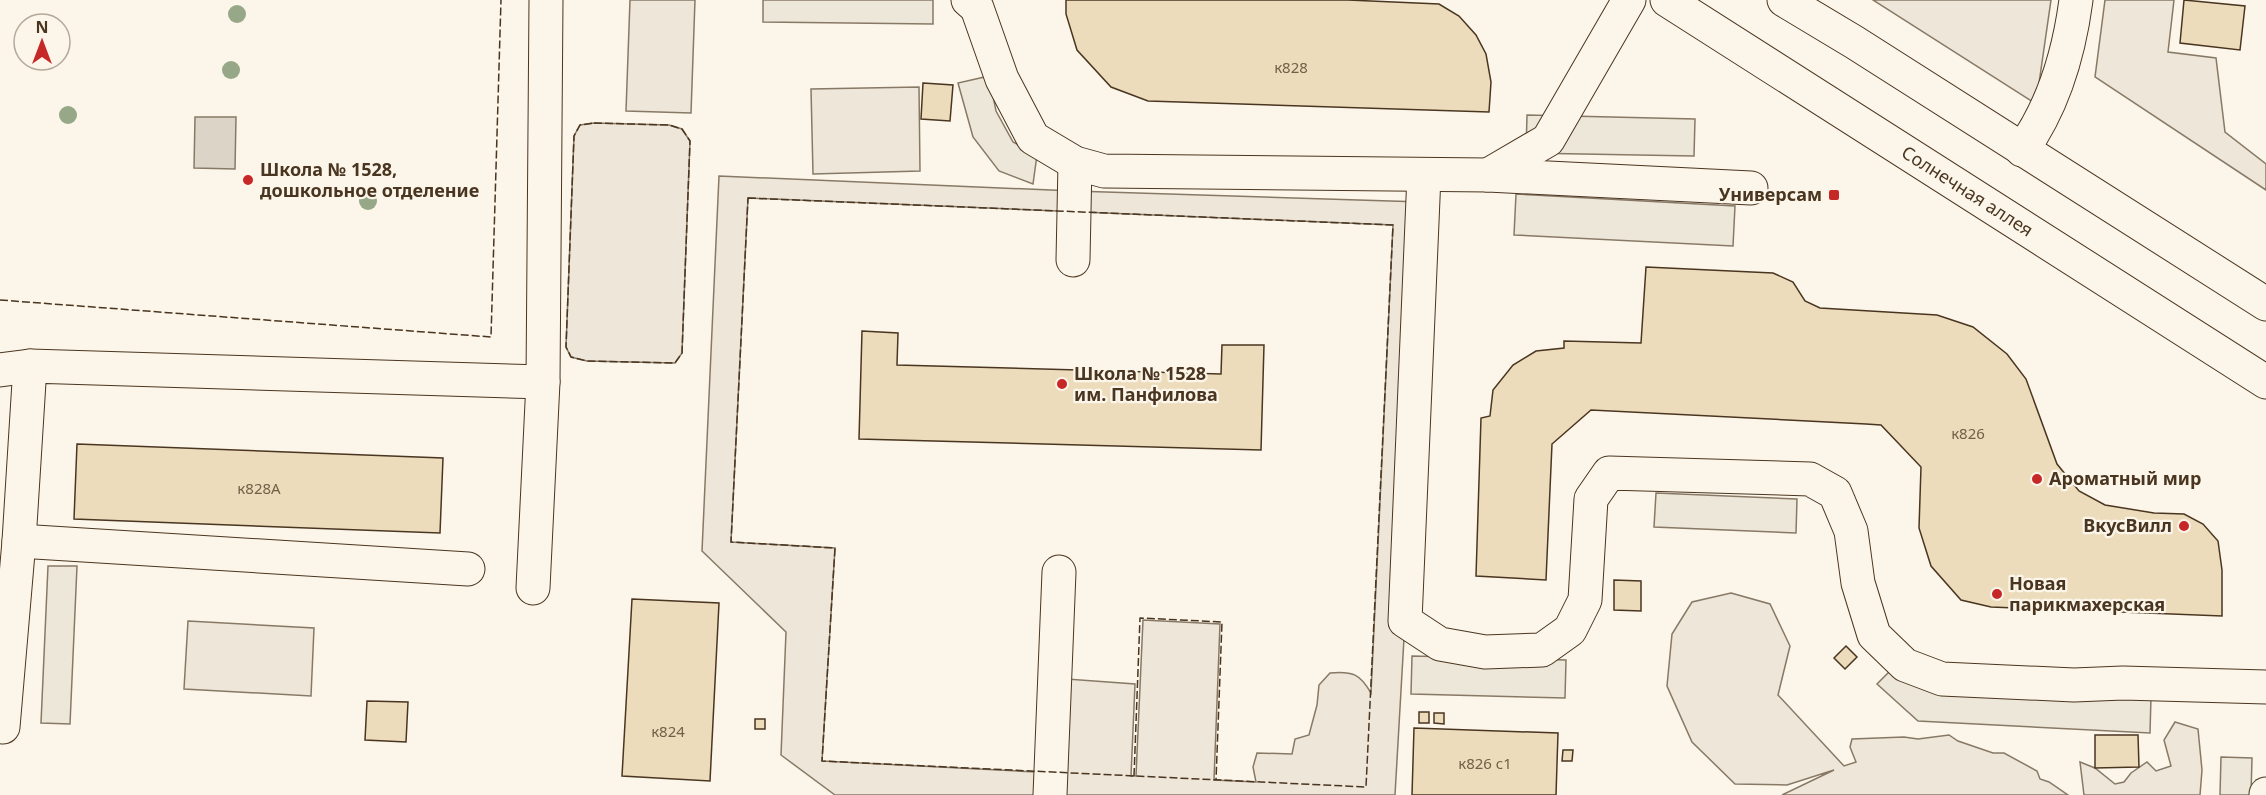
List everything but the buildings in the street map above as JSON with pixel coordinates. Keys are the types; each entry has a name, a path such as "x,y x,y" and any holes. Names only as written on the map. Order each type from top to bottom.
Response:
{"main road":[{"path":"533,588 543,382 546,0"},
{"path":"968,0 978,8 1002,79 1033,138 1075,163 1104,171 1488,175 1750,188"},
{"path":"1488,175 1548,140 1629,0"},
{"name":"Солнечная аллея","path":"1667,0 2266,382"},
{"path":"1784,0 1854,42 2266,304"},
{"path":"2066,0 2071,38"},
{"path":"2022,150 2042,119 2071,38 2076,0"},
{"path":"1073,260 1075,163"},
{"path":"1424,176 1405,621 1440,644 1485,652 1542,650 1570,630 1585,600 1591,499 1609,473 1810,478 1835,493 1851,531 1858,583 1874,635 1905,665 1942,679 2074,685 2122,683 2266,687"},
{"path":"3,727 19,541 15,368 543,382"},
{"path":"19,541 468,569"},
{"path":"1050,795 1059,572"}],"shaded area":[{"path":"630,0 695,0 691,113 626,111"},
{"path":"763,0 933,0 933,24 763,22"},
{"path":"1873,0 2051,0 2036,104"},
{"path":"2105,0 2174,0 2168,52 2216,58 2225,132 2266,164 2266,190 2095,77"},
{"path":"989,76 996,111 1013,142 1037,155 1033,184 999,171 973,137 958,83"},
{"path":"919,87 920,171 813,174 811,89"},
{"path":"1527,115 1695,119 1694,156 1526,153"},
{"path":"195,117 236,117 235,169 194,168"},
{"path":"594,123 669,125 682,129 690,141 682,353 675,363 587,361 571,357 566,347 574,136 580,125"},
{"path":"719,176 1074,191 1422,202 1405,621 1395,795 1061,795 1067,679 1135,684 1131,776 1136,776 1143,620 1220,624 1214,780 1256,782 1253,767 1257,753 1292,754 1295,739 1309,735 1317,705 1319,685 1330,673 1355,675 1371,693 1393,225 748,198 731,542 835,548 822,761 1036,772 1035,795 835,795 781,755 786,632 702,551"},
{"path":"1516,194 1735,206 1733,246 1514,235"},
{"path":"1656,493 1797,499 1796,533 1654,527"},
{"path":"48,566 77,566 70,724 41,723"},
{"path":"1731,593 1770,604 1790,646 1778,695 1844,766 1856,762 1850,747 1852,739 1904,737 1918,739 1949,735 1958,741 1993,753 2004,753 2037,771 2040,779 2049,782 2068,795 1782,795 1834,770 1787,785 1735,784 1692,742 1667,686 1672,634 1692,602"},
{"path":"188,621 314,628 311,696 184,689"},
{"path":"1412,656 1566,660 1565,698 1411,694"},
{"path":"1896,665 2151,697 2150,733 1918,721 1877,684"},
{"path":"2175,722 2198,729 2202,770 2200,795 2084,795 2080,762 2095,768 2115,784 2124,782 2131,773 2147,762 2156,771 2171,766 2164,740"},
{"path":"2221,757 2252,758 2251,795 2220,795"}],"fence":[{"path":"0,300 491,337 501,0"},
{"path":"594,123 669,125 682,129 690,141 682,353 675,363 587,361 571,357 566,347 574,136 580,125 594,123"},
{"path":"748,198 1393,225 1366,787 822,761 835,548 731,542 748,198"},
{"path":"1134,776 1140,618 1222,622 1216,780"}],"place":[{"name":"Школа № 1528, дошкольное отделение","path":"248,180"},
{"name":"Универсам","path":"1834,195"},
{"name":"Школа № 1528 им. Панфилова","path":"1062,384"},
{"name":"Ароматный мир","path":"2037,479"},
{"name":"ВкусВилл","path":"2184,526"},
{"name":"Новая парикмахерская","path":"1997,594"}]}
